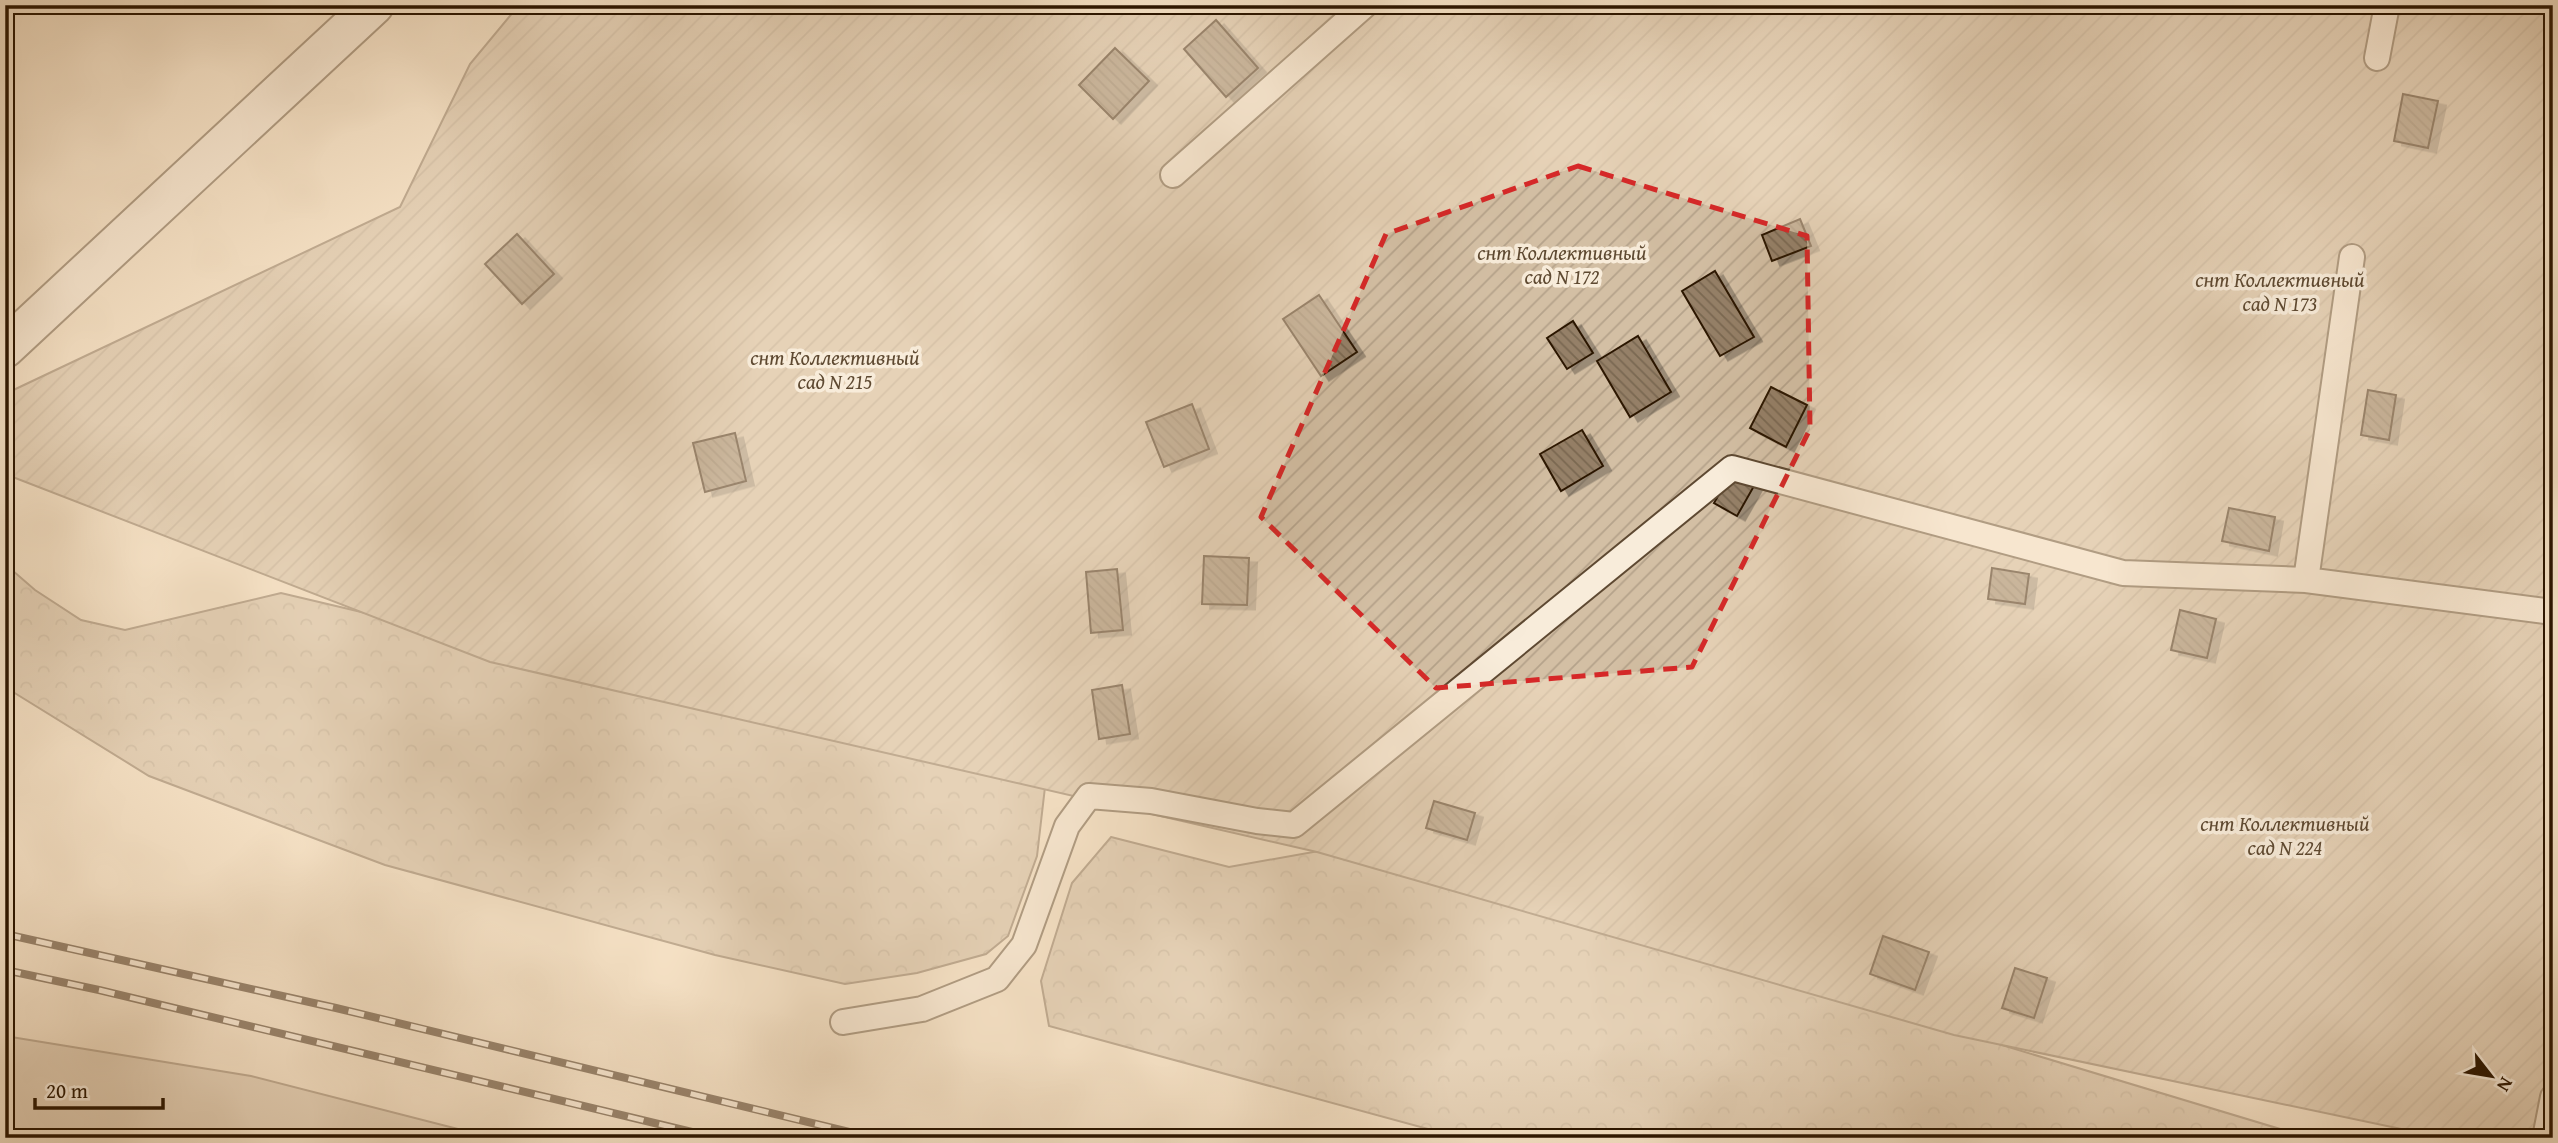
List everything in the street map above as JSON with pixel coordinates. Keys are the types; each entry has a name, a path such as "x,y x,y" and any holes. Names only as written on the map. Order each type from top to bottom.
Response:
{"street":[{"path":"5,348 373,5"}],"lane":[{"path":"1172,174 1365,5"},
{"path":"2377,58 2387,5"},
{"path":"2306,580 2352,257"},
{"path":"843,1023 922,1009 997,979 1024,944 1067,826 1089,796 1151,801 1257,821 1294,825 1732,468 2123,573 2306,580 2553,612"},
{"path":"2545,1138 2553,1097"}],"highlighted area":[{"path":"1578,166 1807,236 1810,429 1692,667 1436,688 1261,517 1386,234"}],"green space":[{"path":"519,5 2553,5 2553,1138 2444,1138 1954,1035 1317,852 490,662 5,474 5,394 400,207 470,64"},
{"path":"5,564 35,590 81,620 125,630 281,593 1017,767 1045,787 1037,856 1008,936 986,954 917,973 845,984 715,955 385,865 149,776 5,687"},
{"path":"1111,837 1229,867 1330,849 1601,924 2310,1138 1461,1138 1049,1026 1041,981 1072,883"},
{"path":"5,1036 251,1076 493,1138 5,1138"}],"building":[{"path":"1216,20 1258,68 1226,97 1184,49"},
{"path":"1115,48 1149,81 1113,119 1079,85"},
{"path":"2403,94 2438,101 2428,148 2394,141"},
{"path":"1800,219 1811,246 1772,261 1762,235"},
{"path":"517,234 554,274 522,304 485,264"},
{"path":"1715,271 1754,337 1720,356 1682,291"},
{"path":"1319,295 1357,352 1321,376 1283,319"},
{"path":"1573,321 1593,353 1567,369 1547,338"},
{"path":"1638,336 1671,392 1630,417 1597,361"},
{"path":"1771,387 1807,405 1786,447 1750,428"},
{"path":"2368,390 2396,395 2389,440 2361,435"},
{"path":"1192,404 1209,449 1164,467 1146,422"},
{"path":"1582,430 1603,466 1561,491 1540,454"},
{"path":"735,433 746,481 705,492 693,443"},
{"path":"1731,473 1754,486 1737,516 1714,503"},
{"path":"2229,508 2275,517 2269,551 2222,541"},
{"path":"1204,556 1249,558 1247,605 1202,604"},
{"path":"1992,568 2029,574 2025,604 1988,599"},
{"path":"1117,569 1123,630 1091,633 1086,572"},
{"path":"2180,610 2216,619 2207,658 2171,650"},
{"path":"1122,685 1130,734 1099,739 1092,690"},
{"path":"1434,801 1475,813 1467,840 1426,828"},
{"path":"1883,936 1929,952 1915,990 1870,974"},
{"path":"2015,968 2047,978 2034,1018 2002,1008"}],"railway":[{"path":"5,934 336,1008 874,1138"},
{"path":"5,970 99,990 717,1138"}],"park label":[{"name":"снт Коллективный сад N 172","path":"1562,264"},
{"name":"снт Коллективный сад N 173","path":"2280,291"},
{"name":"снт Коллективный сад N 215","path":"835,369"},
{"name":"снт Коллективный сад N 224","path":"2285,835"}]}
